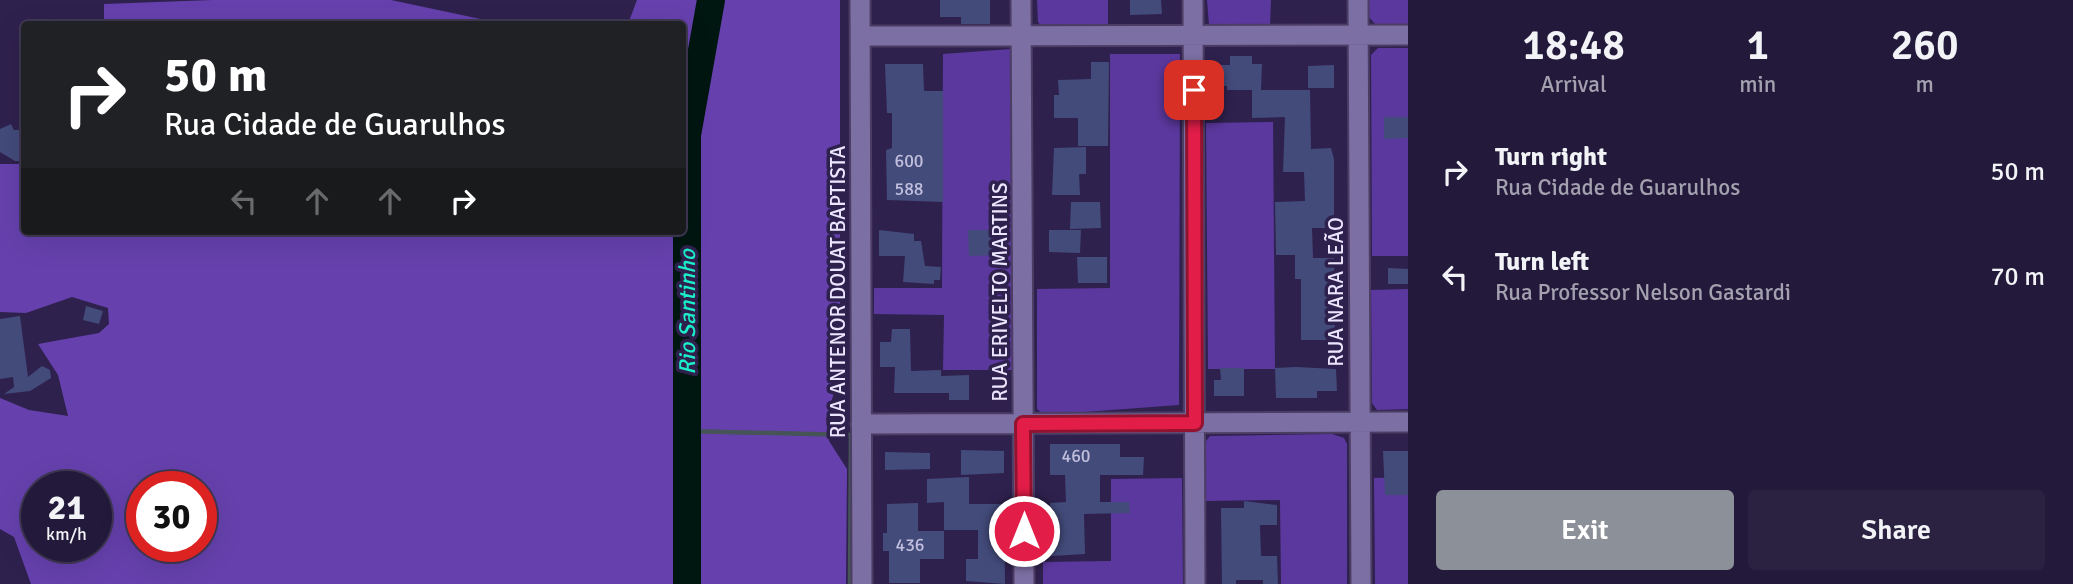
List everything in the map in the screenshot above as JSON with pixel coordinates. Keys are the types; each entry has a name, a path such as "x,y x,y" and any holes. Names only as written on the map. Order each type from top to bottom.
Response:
{"street":[{"name":"RUA ANTENOR DOUAT BAPTISTA","path":"860,0 862,584"},
{"name":"RUA ERIVELTO MARTINS","path":"1021,0 1024,584"},
{"path":"1194,0 1195,584"},
{"name":"RUA NARA LEÃO","path":"1357,0 1361,584"},
{"path":"860,36 1408,35"},
{"path":"861,425 1408,422"}],"shaded area":[{"path":"213,0 391,0 490,21 104,21 104,4"},
{"path":"637,0 840,0 840,373 826,419 829,441 847,469 846,584 31,584 23,562 112,562 112,471 21,471 21,556 14,537 0,529 0,398 29,410 68,416 58,375 38,344 99,333 109,324 108,308 72,297 26,313 0,312 0,164 21,164 21,235 686,235 686,21 629,21"},
{"path":"1037,0 1108,0 1108,26 1043,28 1038,22"},
{"path":"1207,0 1271,0 1270,26 1209,25"},
{"path":"1369,0 1408,0 1408,25 1375,24 1369,17"},
{"path":"1378,48 1408,48 1408,256 1372,256 1371,55"},
{"path":"1011,49 1016,53 1016,370 943,370 944,315 874,314 874,288 942,288 943,54"},
{"path":"1110,54 1180,54 1179,405 1044,415 1037,409 1037,289 1110,288"},
{"path":"1273,122 1275,369 1208,369 1206,123"},
{"path":"1408,289 1408,409 1377,410 1372,403 1371,290"},
{"path":"1332,434 1344,438 1347,444 1347,584 1281,584 1280,500 1206,501 1206,441 1210,436"},
{"path":"1408,477 1408,584 1375,584 1374,478"},
{"path":"1182,478 1183,584 1043,584 1043,562 1111,561 1111,479"}],"building":[{"path":"940,0 990,0 990,24 961,24 961,17 940,17"},
{"path":"1130,0 1161,0 1162,14 1130,15"},
{"path":"1230,56 1252,56 1252,64 1262,64 1261,90 1310,90 1311,149 1331,148 1334,159 1334,228 1312,228 1313,258 1334,258 1335,340 1301,340 1301,279 1295,279 1295,255 1276,255 1275,202 1305,201 1304,172 1283,172 1285,117 1252,118 1252,90 1227,90 1227,86 1221,86 1221,65 1230,65"},
{"path":"1091,62 1109,62 1108,146 1078,146 1078,118 1054,118 1054,95 1059,95 1058,80 1091,79"},
{"path":"885,64 923,64 924,91 943,91 943,202 887,200 886,150 892,148 892,113 887,113"},
{"path":"1334,65 1334,88 1308,88 1308,66"},
{"path":"1384,117 1408,117 1408,138 1384,139"},
{"path":"11,124 14,130 21,130 21,161 15,161 0,152 0,129"},
{"path":"1086,147 1086,174 1079,174 1080,195 1052,195 1054,148"},
{"path":"1071,202 1100,202 1101,228 1070,229"},
{"path":"879,230 914,234 914,241 921,241 925,266 941,267 940,280 934,280 934,284 903,282 905,256 879,256"},
{"path":"968,230 997,230 998,255 969,256"},
{"path":"1049,230 1081,230 1080,253 1049,252"},
{"path":"1077,257 1107,257 1107,283 1078,283"},
{"path":"1388,268 1408,269 1408,284 1388,284"},
{"path":"86,306 103,311 99,324 83,320"},
{"path":"20,316 28,377 42,366 50,370 51,378 30,391 4,394 14,387 13,377 0,379 0,319"},
{"path":"892,329 910,329 911,371 941,370 941,376 969,375 969,400 949,400 949,393 894,393 895,367 880,367 880,342 891,342"},
{"path":"1220,368 1244,368 1244,396 1214,396 1214,380 1221,380"},
{"path":"1275,368 1336,369 1337,391 1317,391 1317,398 1276,398"},
{"path":"1050,444 1120,444 1120,457 1144,457 1143,475 1100,475 1100,502 1129,502 1130,513 1084,514 1085,554 1051,556 1050,503 1066,502 1065,475 1050,475"},
{"path":"961,450 1004,451 1004,473 961,475"},
{"path":"1383,451 1408,451 1408,495 1385,495"},
{"path":"885,452 930,453 930,469 885,470"},
{"path":"969,477 969,504 1004,504 1005,584 966,581 966,559 978,559 978,530 944,530 944,502 927,503 927,479"},
{"path":"1244,501 1277,505 1277,525 1260,525 1261,556 1277,556 1278,584 1263,584 1263,580 1236,580 1236,584 1222,584 1221,508 1244,508"},
{"path":"918,503 918,531 944,531 944,559 920,559 920,583 889,583 889,551 883,551 883,533 887,533 887,504"}],"waterway":[{"name":"Rio Santinho","path":"687,584 687,135 711,0"},
{"path":"686,431 851,435 850,584"}],"route":[{"path":"1024,531 1023,424 1195,423 1194,90"}]}
